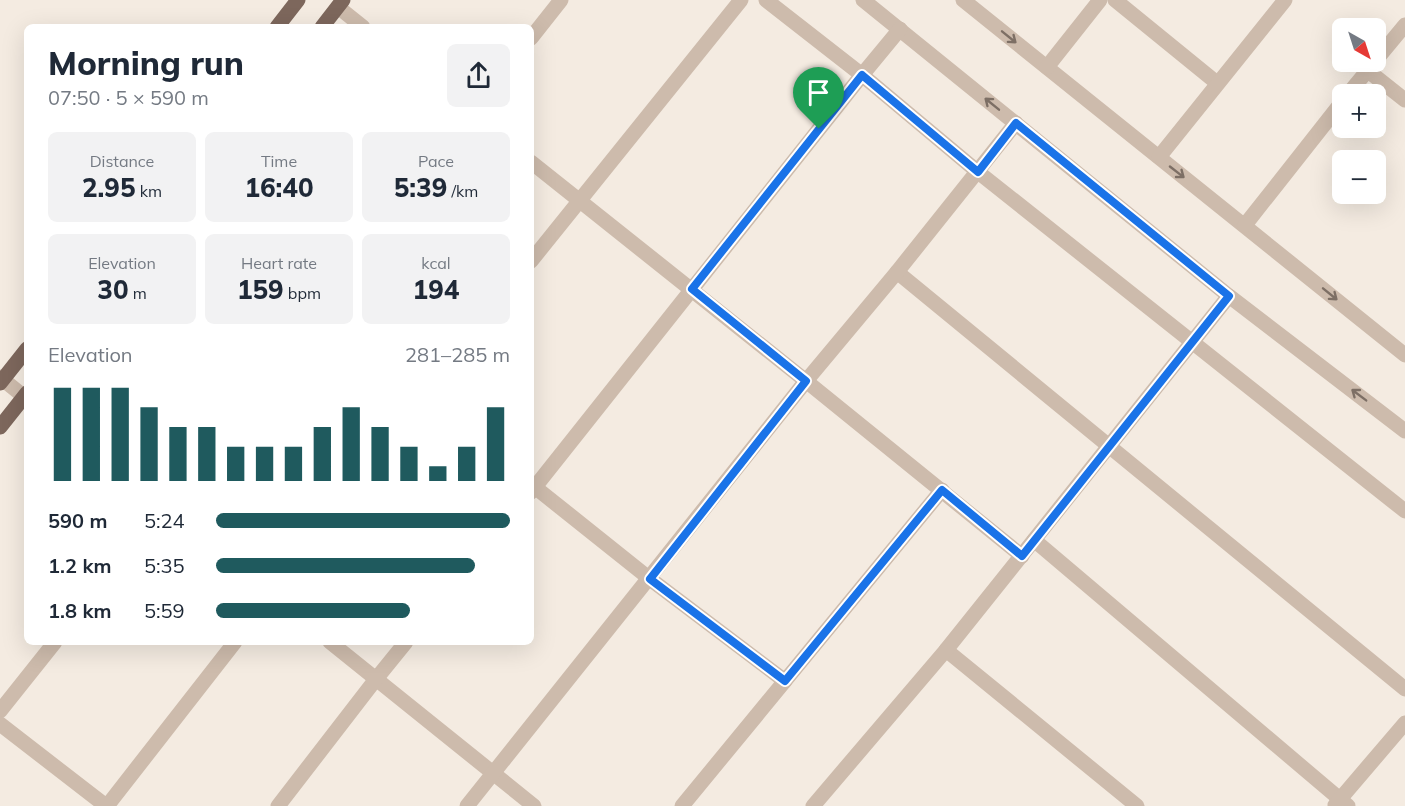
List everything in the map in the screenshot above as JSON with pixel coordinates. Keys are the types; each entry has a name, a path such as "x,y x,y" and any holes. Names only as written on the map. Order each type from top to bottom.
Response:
{"main road":[{"path":"279,24 298,0"},
{"path":"324,24 340,3"},
{"path":"1,380 24,353"},
{"path":"0,427 24,398"}],"street":[{"path":"534,34 561,0"},
{"path":"534,257 741,0"},
{"path":"766,0 862,75 978,172 1405,511"},
{"path":"863,0 1229,296 1405,431"},
{"path":"963,0 1405,355"},
{"path":"1047,67 1100,0"},
{"path":"1115,0 1217,83"},
{"path":"1159,157 1285,0"},
{"path":"340,3 360,24"},
{"path":"1386,47 1405,25"},
{"path":"534,486 900,29"},
{"path":"1356,84 1366,72"},
{"path":"1380,72 1405,99"},
{"path":"1245,225 1332,115"},
{"path":"467,806 806,381 1016,123"},
{"path":"534,164 1022,556"},
{"path":"897,272 1405,689"},
{"path":"813,806 946,650 1229,296"},
{"path":"1,380 24,395"},
{"path":"534,490 785,681"},
{"path":"682,806 942,490"},
{"path":"1034,540 1340,804 1405,723"},
{"path":"0,711 53,645"},
{"path":"0,724 106,806 233,645"},
{"path":"334,645 534,806"},
{"path":"278,806 404,645"},
{"path":"946,650 1137,806"}],"route":[{"path":"862,75 978,172 1016,123 1229,296 1022,556 942,490 785,681 650,579 806,381 692,289 819,129 862,75"}]}
